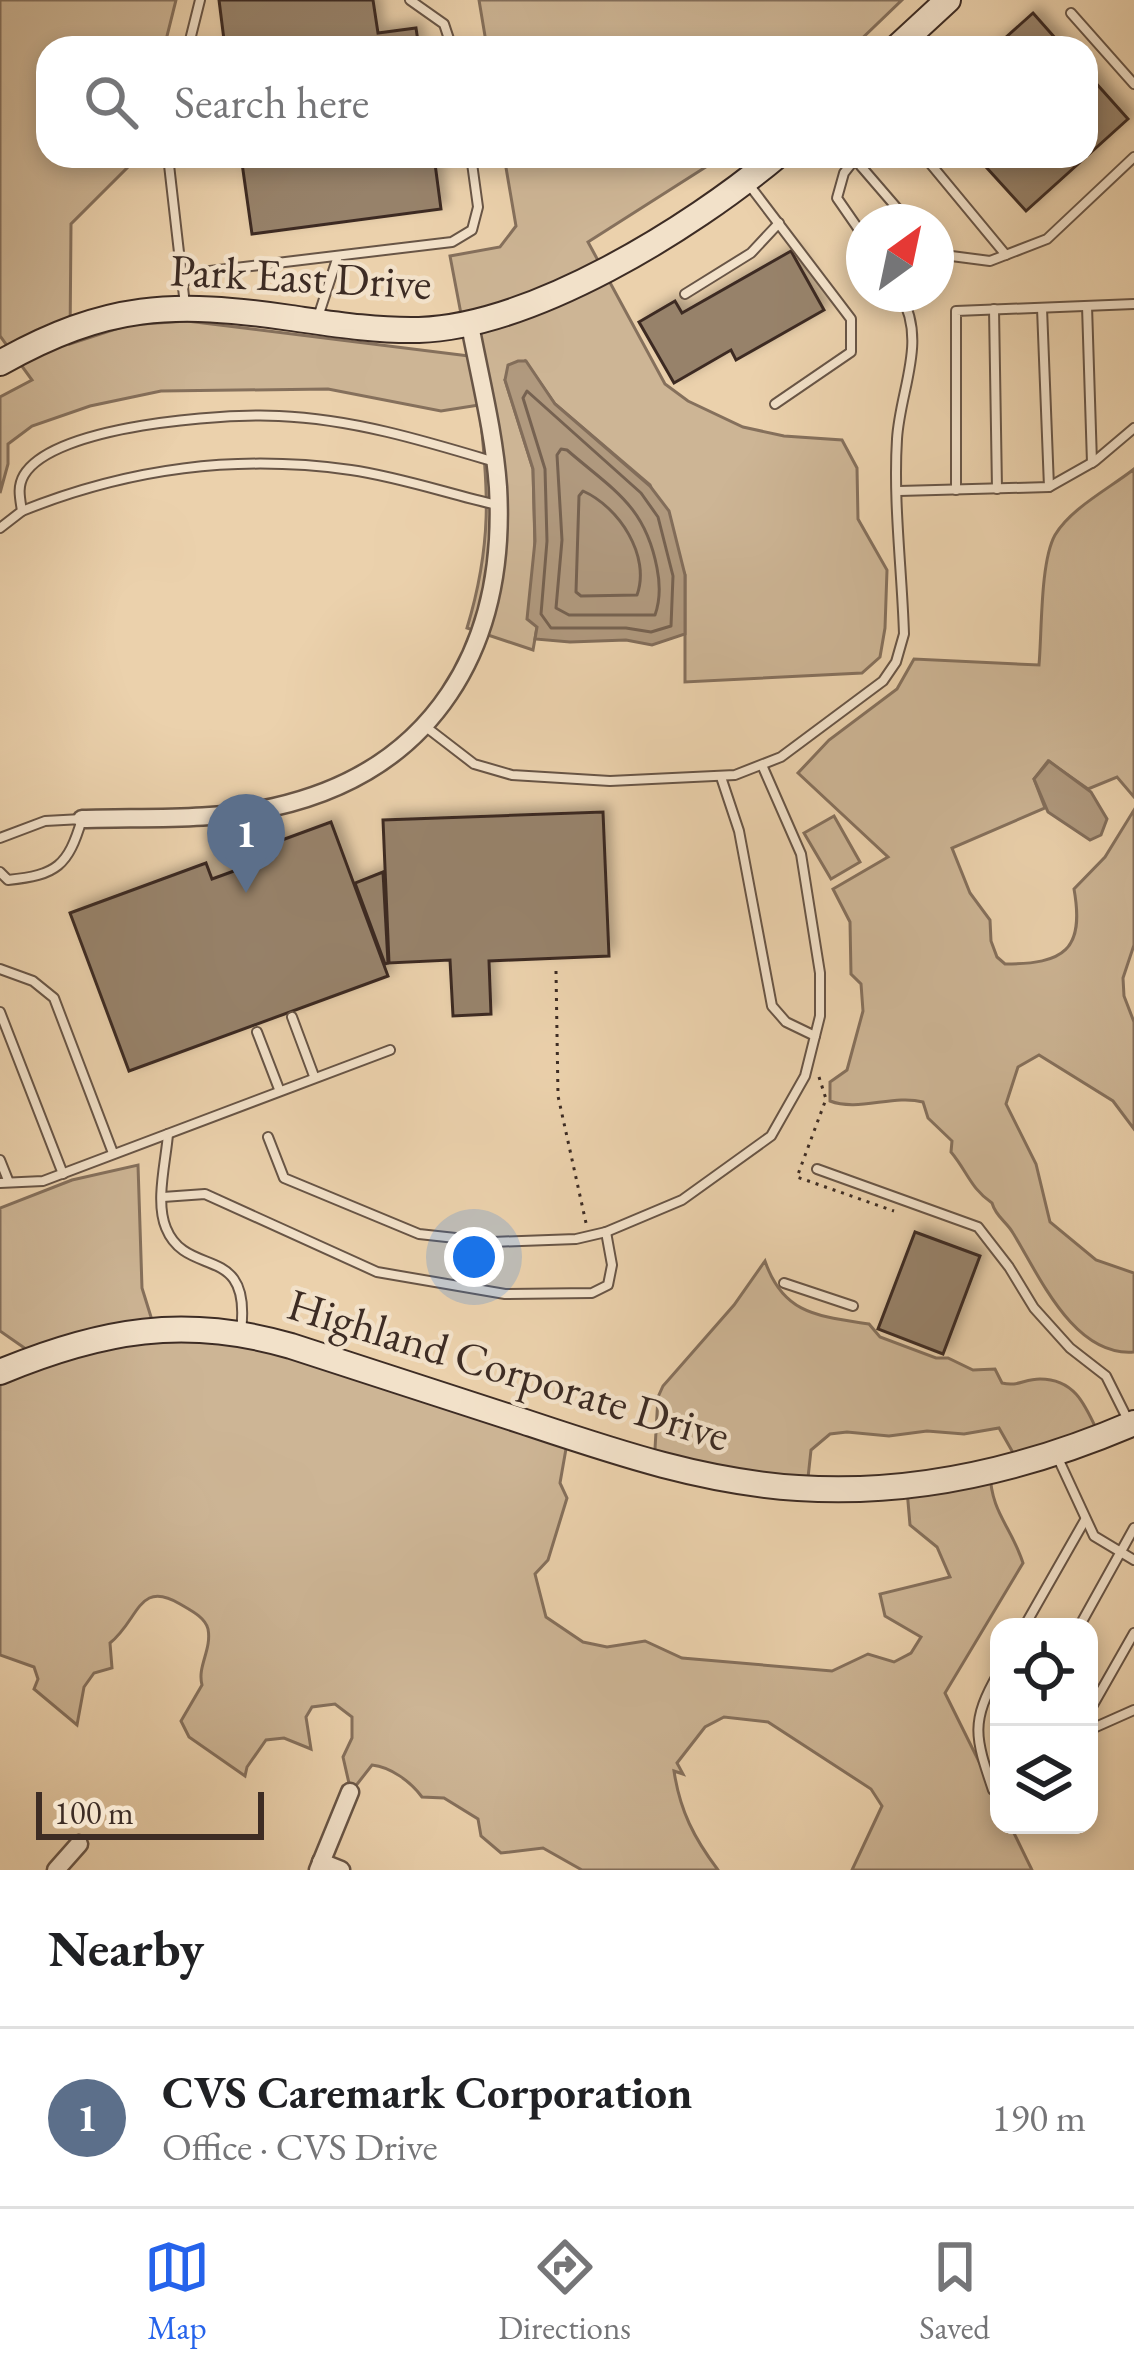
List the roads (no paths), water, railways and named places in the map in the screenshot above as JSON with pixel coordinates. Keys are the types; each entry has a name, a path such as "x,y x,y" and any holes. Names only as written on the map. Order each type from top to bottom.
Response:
{"street":[{"path":"908,36 942,3"},
{"name":"Park East Drive","path":"0,363 94,320 184,295 316,321 398,330 470,325 550,297 669,231 762,168"},
{"path":"82,819 276,807 372,771 426,727 453,689 478,633 494,571 495,462 470,325"},
{"name":"Highland Corporate Drive","path":"0,1372 69,1345 115,1334 183,1328 241,1333 644,1461 732,1481 801,1489 896,1487 965,1477 1056,1454 1132,1424"},
{"path":"341,1870 320,1866 350,1792"},
{"path":"56,1870 79,1844"}],"lane":[{"path":"191,36 200,0"},
{"path":"410,0 444,24 448,36"},
{"path":"1071,13 1091,36"},
{"path":"1098,43 1134,84"},
{"path":"954,256 990,261 1047,239 1134,157"},
{"path":"169,168 184,295"},
{"path":"184,295 193,274 452,242 472,230 478,207 473,168"},
{"path":"846,211 837,198 849,168"},
{"path":"862,168 893,204"},
{"path":"934,168 1006,255"},
{"path":"746,181 851,320 854,338 851,352 775,404"},
{"path":"685,294 751,253 778,223"},
{"path":"316,321 337,259"},
{"path":"956,490 956,311 1134,304"},
{"path":"1087,306 1092,463"},
{"path":"1042,308 1049,488"},
{"path":"994,309 997,489"},
{"path":"426,727 474,764 499,773 577,780 722,777 781,757 883,681 896,662 904,634 897,436 913,366 909,312"},
{"path":"22,511 18,490 25,472 73,444 138,425 211,416 281,416 385,431 495,462"},
{"path":"899,491 1049,488 1092,463 1134,428"},
{"path":"0,528 22,511 87,485 162,468 271,466 357,471 498,505"},
{"path":"268,1137 284,1178 419,1234 492,1242 606,1232 682,1200 771,1136 806,1076 820,1016 820,973 801,854 762,765"},
{"path":"722,777 739,831 767,994 786,1022 815,1036"},
{"path":"0,838 45,821 82,819 61,866 38,877 8,880 0,872"},
{"path":"0,969 33,981 53,998 113,1153"},
{"path":"0,1012 63,1174"},
{"path":"292,1017 314,1076"},
{"path":"257,1032 279,1090"},
{"path":"0,1160 4,1182 43,1181 390,1050"},
{"path":"168,1133 163,1218 173,1240 227,1272 241,1289 241,1333"},
{"path":"817,1169 978,1227 1034,1307 1070,1348 1106,1376 1132,1424"},
{"path":"163,1197 205,1194 377,1273 505,1294 592,1293 608,1285 612,1265 606,1232"},
{"path":"784,1283 853,1306"},
{"path":"1056,1454 1094,1536 1134,1560"},
{"path":"1029,1618 1084,1520"},
{"path":"1084,1618 1134,1528"},
{"path":"1098,1696 1134,1633"},
{"path":"990,1688 976,1734 990,1780"},
{"path":"1098,1726 1134,1710"}],"water":[{"path":"526,361 555,404 650,486 669,511 685,575 685,634 652,645 626,640 535,639 537,627 527,619 535,541 533,469 505,380 508,365"},
{"path":"1049,761 1091,792 1107,819 1101,835 1090,840 1048,812 1034,779"}],"place":[{"name":"CVS Caremark Corporation","path":"246,893"}]}
